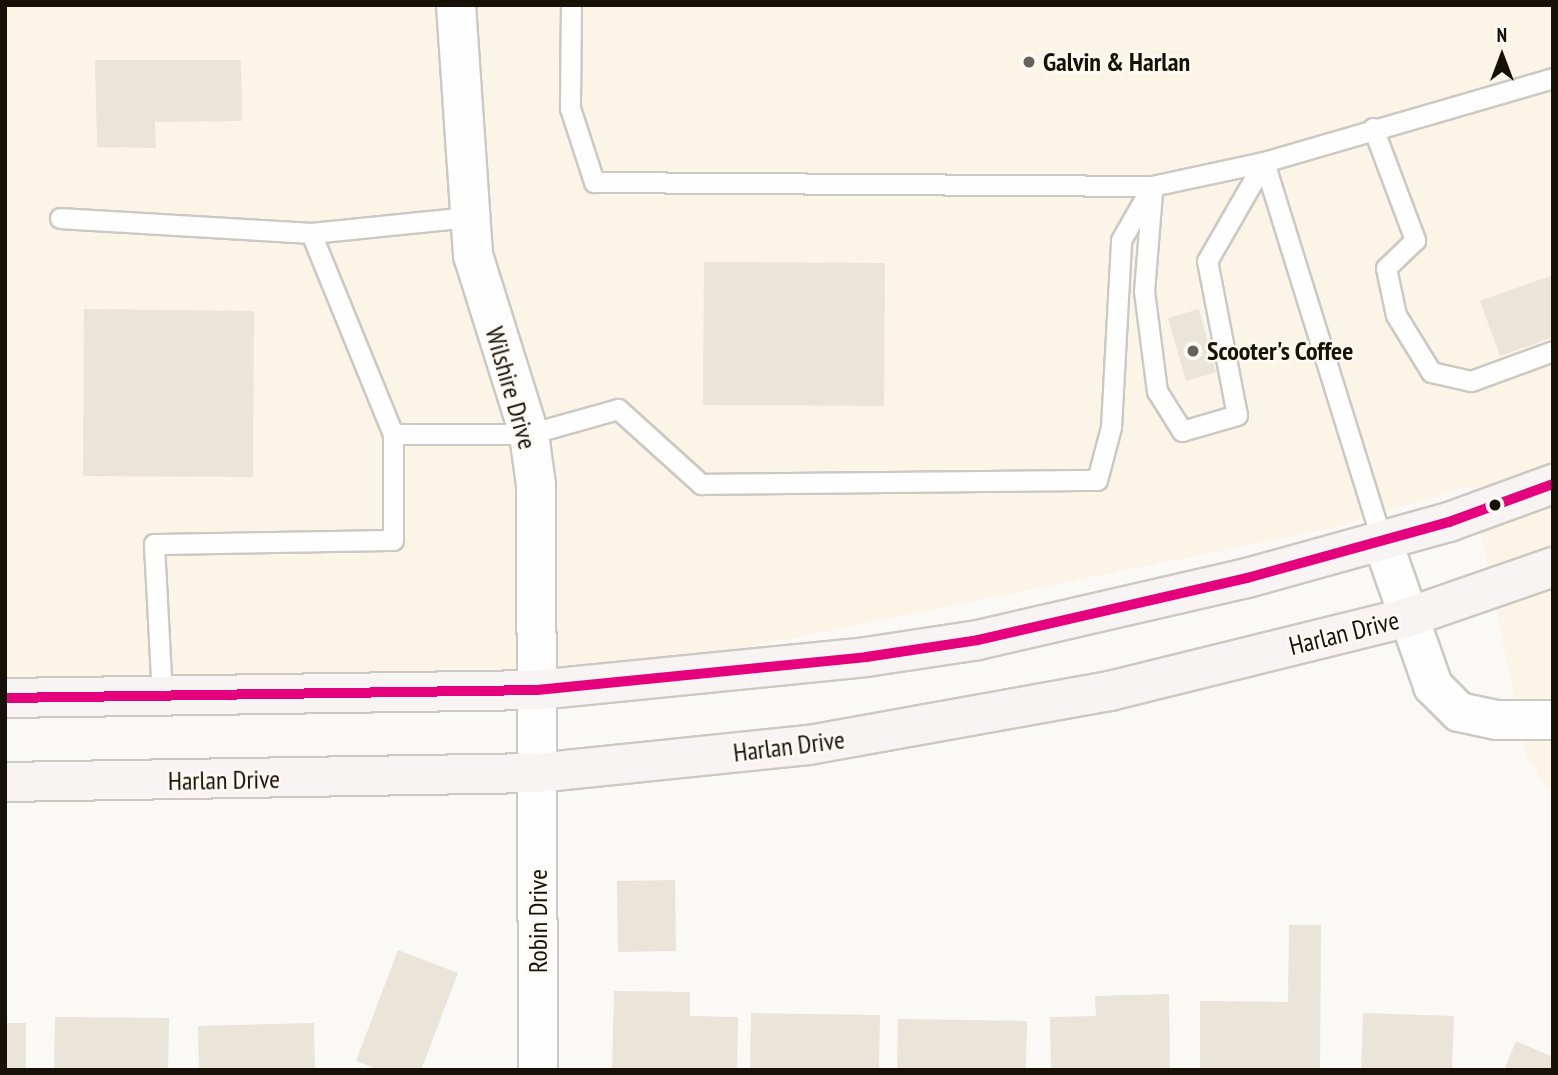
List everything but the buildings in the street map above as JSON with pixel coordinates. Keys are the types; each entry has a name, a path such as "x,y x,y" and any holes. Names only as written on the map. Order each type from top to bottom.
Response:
{"main road":[{"path":"5,698 537,690 713,675 978,639 1382,540 1553,484"},
{"name":"Harlan Drive","path":"5,782 537,773 809,745 963,720 1406,618 1553,567"}],"street":[{"name":"Wilshire Drive","path":"456,5 473,255 529,434 536,485 537,773"},
{"path":"1382,540 1406,618 1433,686 1459,712 1497,720 1553,720"},
{"name":"Robin Drive","path":"537,773 538,1070"}],"lane":[{"path":"571,5 570,108 594,182 1152,186 1264,162 1373,128 1553,78"},
{"path":"1373,128 1415,240 1386,268 1396,315 1431,372 1471,381 1553,351"},
{"path":"1152,186 1144,290 1157,391 1182,431 1237,415 1207,261 1264,162"},
{"path":"1264,162 1382,540"},
{"path":"393,434 529,434 618,409 701,484 1097,480 1111,427 1121,240 1152,186"},
{"path":"60,218 311,233 469,217"},
{"path":"162,697 154,544 393,540 393,434 311,233"}],"shaded area":[{"path":"5,5 1553,5 1553,797 1526,756 1471,486 1333,528 710,655 444,674 5,678"}],"transit line":[{"path":"5,698 537,690 866,657 978,640 1247,578 1449,522 1553,484"}],"place":[{"name":"Galvin & Harlan","path":"1029,62"},
{"name":"Scooter's Coffee","path":"1193,351"}]}
